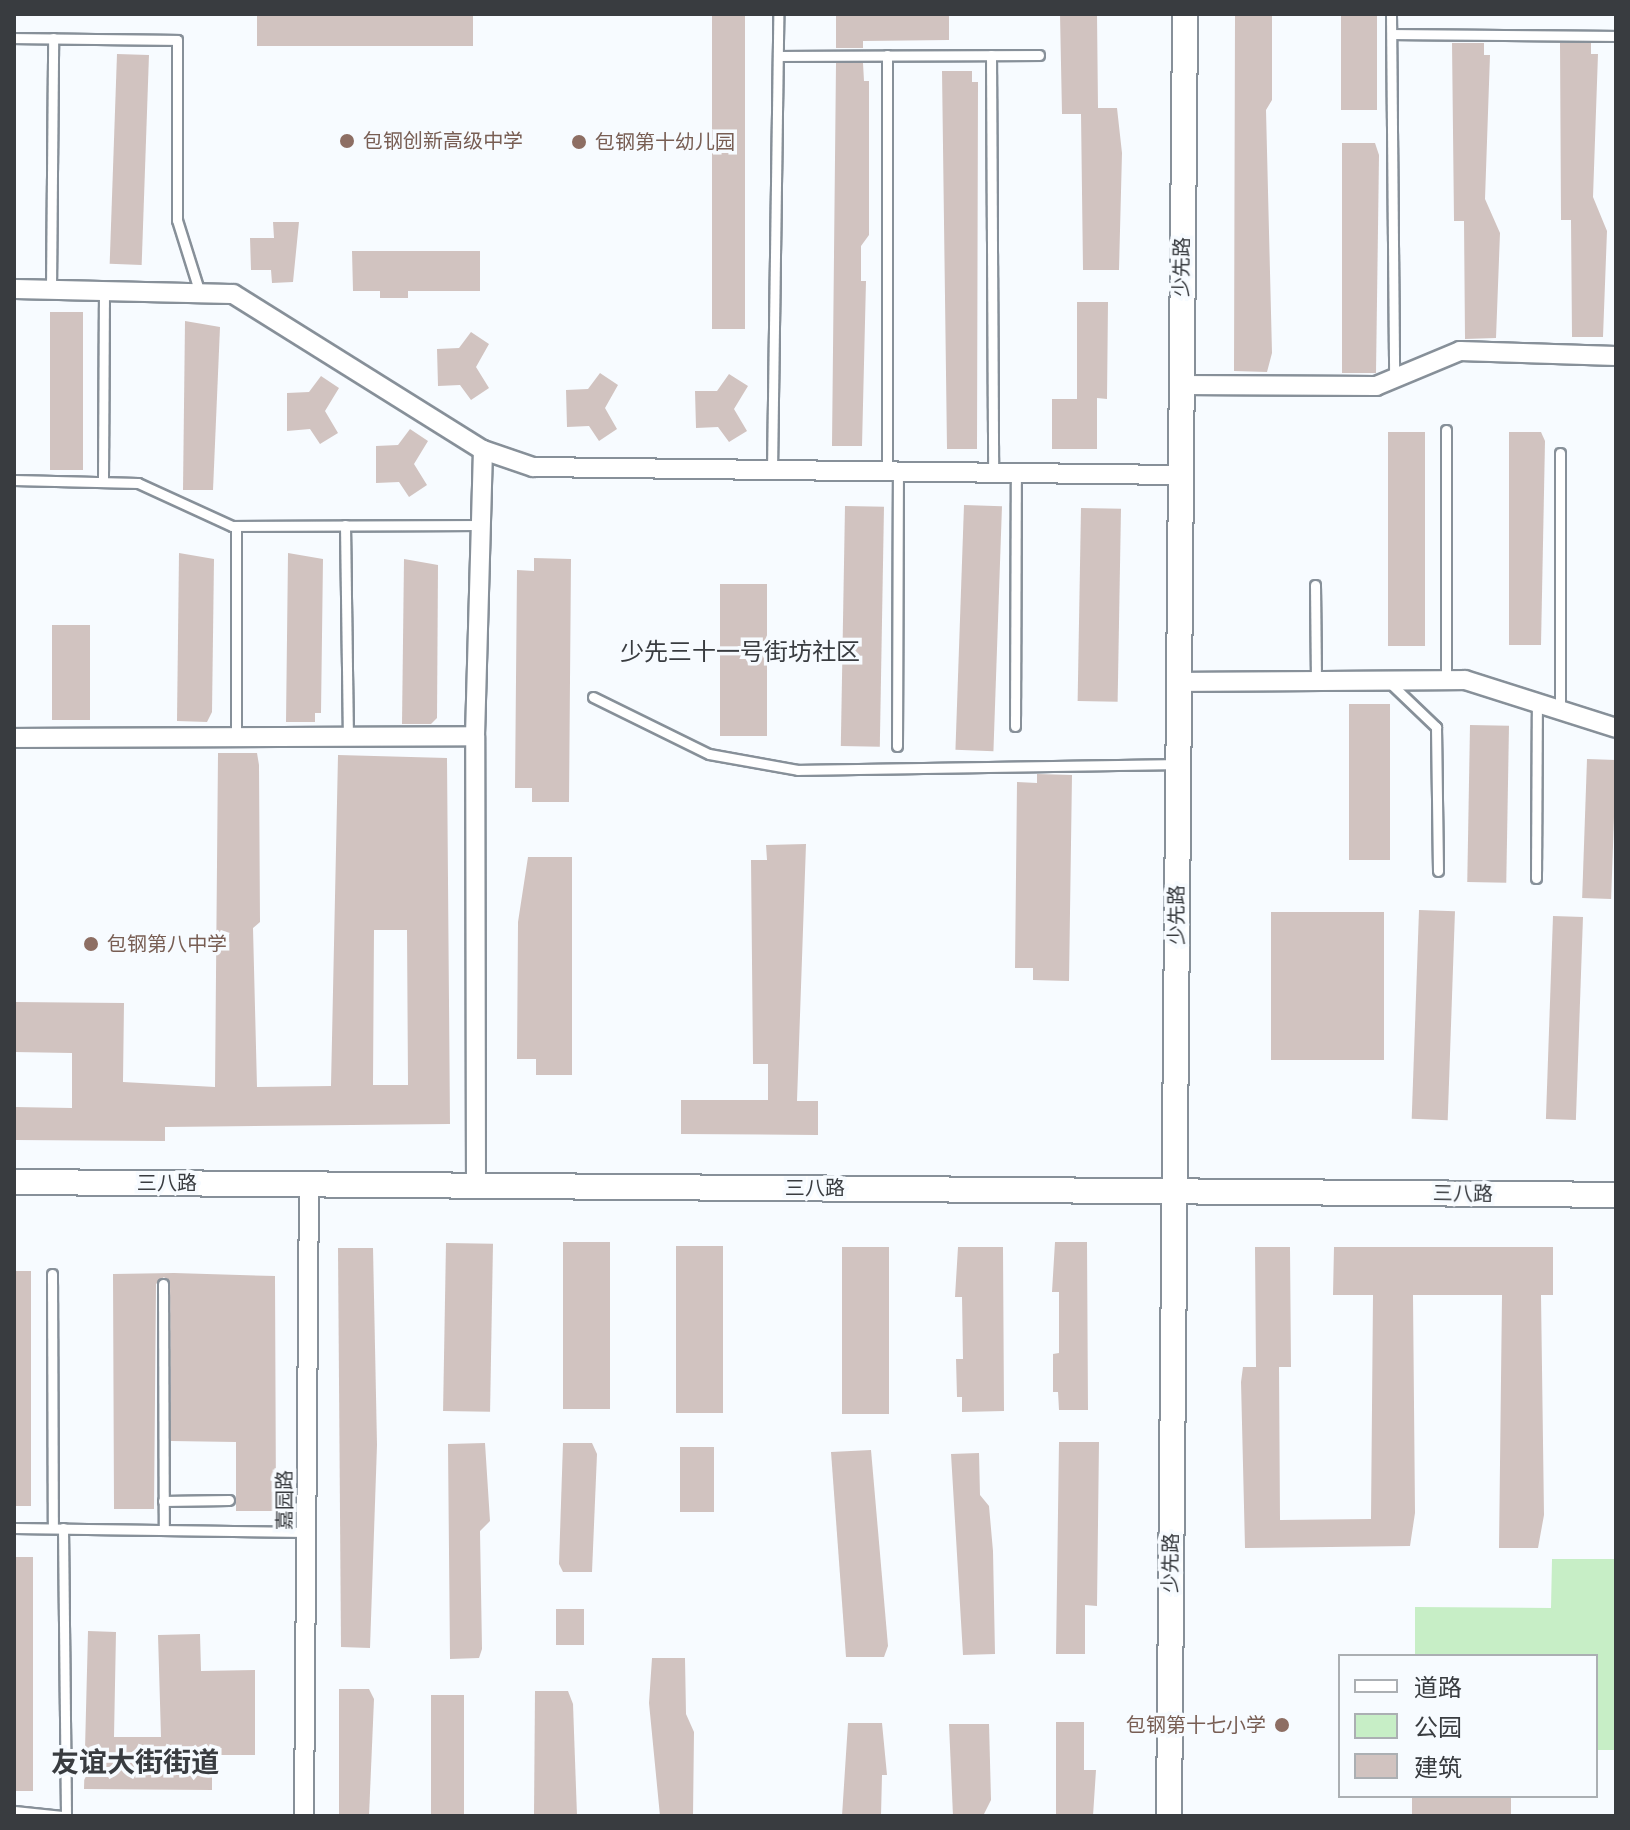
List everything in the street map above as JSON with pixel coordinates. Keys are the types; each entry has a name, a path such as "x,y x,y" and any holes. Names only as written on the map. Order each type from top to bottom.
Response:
{"main road":[{"name":"少先路","path":"1169,1816 1185,14"},
{"name":"三八路","path":"14,1182 1616,1195"}],"street":[{"path":"14,289 199,290 250,302 483,450 533,467 1181,475"},
{"path":"1181,385 1366,387 1394,379 1454,351 1616,356"},
{"path":"476,1186 475,736 483,450"},
{"path":"1179,682 1484,682 1560,713 1616,728"},
{"path":"14,738 475,736"},
{"name":"嘉园路","path":"304,1816 309,1185"}],"lane":[{"path":"772,471 778,14"},
{"path":"1391,14 1394,379"},
{"path":"1392,34 1616,36"},
{"path":"14,38 177,40 177,220 199,290"},
{"path":"51,289 53,38"},
{"path":"887,55 897,746"},
{"path":"991,55 993,473"},
{"path":"778,56 1039,55"},
{"path":"103,480 104,289"},
{"path":"1446,430 1446,680"},
{"path":"1560,453 1560,713"},
{"path":"1015,726 1016,473"},
{"path":"14,480 138,483 236,526 479,525"},
{"path":"345,525 348,737"},
{"path":"236,526 236,739"},
{"path":"1315,585 1316,681"},
{"path":"1387,681 1436,727 1438,871"},
{"path":"593,697 709,754 798,770 1178,764"},
{"path":"1536,878 1537,702"},
{"path":"14,1811 64,1816 52,1274"},
{"path":"163,1284 164,1530"},
{"path":"163,1501 229,1500"},
{"path":"14,1528 306,1532"}],"green space":[{"path":"1552,1559 1616,1559 1616,1750 1598,1750 1598,1654 1415,1654 1415,1607 1551,1608"}],"building":[{"path":"257,14 473,14 473,46 257,46"},
{"path":"712,14 745,14 745,329 712,329"},
{"path":"836,14 949,14 949,40 863,41 863,48 836,48"},
{"path":"1060,14 1097,14 1098,108 1117,108 1122,153 1119,270 1083,270 1081,114 1062,114"},
{"path":"1235,14 1272,14 1272,100 1266,110 1272,353 1267,372 1234,371"},
{"path":"1341,14 1377,14 1377,110 1341,110"},
{"path":"1452,43 1484,43 1484,55 1490,55 1485,199 1500,233 1496,338 1465,339 1464,221 1454,221"},
{"path":"1560,43 1591,43 1591,54 1598,54 1593,197 1607,231 1603,337 1572,337 1571,220 1561,220"},
{"path":"117,54 149,55 142,265 110,264"},
{"path":"836,63 863,63 864,81 869,81 869,235 861,246 861,281 866,281 862,446 832,446"},
{"path":"942,71 972,71 972,82 978,82 977,449 947,449"},
{"path":"1342,143 1375,143 1379,155 1376,373 1342,373"},
{"path":"273,222 299,222 293,282 272,283 271,270 251,270 250,238 274,238"},
{"path":"352,251 480,251 480,291 408,291 408,298 380,298 380,291 353,291"},
{"path":"1077,302 1108,302 1107,399 1097,398 1097,449 1052,449 1052,399 1077,399"},
{"path":"50,312 83,312 83,470 50,470"},
{"path":"185,321 220,327 213,490 183,490"},
{"path":"471,332 489,344 476,367 489,388 471,400 460,385 438,386 437,349 459,348"},
{"path":"600,373 618,385 605,408 617,429 599,441 589,426 567,427 566,390 588,389"},
{"path":"729,374 748,386 734,409 747,431 729,442 718,427 696,428 695,391 717,391"},
{"path":"321,376 339,388 325,411 338,433 320,444 310,429 287,431 287,393 309,392"},
{"path":"410,429 428,441 414,464 427,485 409,497 399,482 376,483 376,446 398,445"},
{"path":"1388,432 1425,432 1425,646 1388,646"},
{"path":"1509,432 1541,432 1545,441 1541,645 1509,645"},
{"path":"964,505 1002,506 993,751 955,750"},
{"path":"845,506 884,507 880,747 841,746"},
{"path":"1081,508 1121,509 1118,702 1078,701"},
{"path":"179,553 214,559 212,712 207,722 177,721"},
{"path":"288,553 323,559 321,713 315,713 315,722 286,722"},
{"path":"534,558 571,559 569,802 532,802 532,788 515,788 517,570 534,571"},
{"path":"404,559 438,565 437,718 431,724 402,724"},
{"path":"720,584 767,584 767,736 720,736"},
{"path":"52,625 90,625 90,720 52,720"},
{"path":"1349,704 1390,704 1390,860 1349,860"},
{"path":"1470,725 1509,726 1506,883 1467,882"},
{"path":"218,753 257,753 259,765 260,922 253,928 257,1087 331,1086 338,755 447,758 450,1124 165,1127 165,1141 14,1140 14,1107 72,1108 72,1053 14,1052 14,1002 124,1003 123,1082 215,1087","holes":["374,930 407,930 408,1085 373,1085"]},
{"path":"1587,759 1616,760 1611,899 1582,898"},
{"path":"1037,774 1072,775 1069,981 1033,980 1033,968 1015,968 1017,782 1037,783"},
{"path":"806,844 797,1101 818,1101 818,1135 681,1134 681,1100 768,1100 768,1064 753,1064 751,860 767,860 766,845"},
{"path":"528,857 572,857 572,1075 536,1075 536,1059 517,1059 518,922"},
{"path":"1419,910 1455,911 1448,1120 1412,1119"},
{"path":"1271,912 1384,912 1384,1060 1271,1060"},
{"path":"1553,916 1583,917 1576,1120 1546,1119"},
{"path":"563,1242 610,1242 610,1409 563,1409"},
{"path":"1055,1242 1087,1242 1088,1410 1059,1410 1058,1392 1053,1392 1053,1354 1059,1353 1059,1292 1052,1292"},
{"path":"446,1243 493,1244 490,1412 443,1411"},
{"path":"676,1246 723,1246 723,1413 676,1413"},
{"path":"842,1247 889,1247 889,1414 842,1414"},
{"path":"958,1247 1003,1247 1004,1411 962,1412 962,1397 957,1397 956,1359 963,1359 962,1297 955,1297"},
{"path":"1255,1247 1290,1247 1291,1367 1279,1367 1280,1520 1371,1519 1373,1295 1333,1295 1334,1247 1553,1247 1553,1295 1541,1295 1544,1515 1538,1548 1499,1548 1502,1295 1413,1295 1415,1513 1410,1546 1245,1548 1241,1382 1243,1367 1256,1367"},
{"path":"338,1248 373,1248 377,1445 370,1648 341,1647"},
{"path":"14,1271 31,1271 31,1506 14,1506"},
{"path":"113,1274 275,1276 276,1511 236,1511 236,1442 171,1441 170,1284 164,1277 156,1284 154,1509 114,1509"},
{"path":"1059,1442 1099,1442 1097,1606 1085,1605 1085,1654 1056,1654"},
{"path":"485,1443 490,1521 480,1531 482,1649 479,1658 450,1659 448,1444"},
{"path":"563,1443 592,1443 597,1454 592,1572 563,1572 559,1564"},
{"path":"680,1447 714,1447 714,1512 680,1512"},
{"path":"871,1450 888,1646 884,1657 846,1657 831,1452"},
{"path":"979,1453 980,1495 989,1506 993,1551 995,1654 963,1655 951,1454"},
{"path":"14,1557 33,1557 33,1791 14,1791"},
{"path":"556,1609 584,1609 584,1645 556,1645"},
{"path":"88,1631 116,1632 114,1737 161,1737 158,1635 200,1634 201,1671 255,1670 255,1755 212,1755 212,1790 84,1789"},
{"path":"652,1658 685,1658 686,1714 694,1732 693,1816 660,1816 649,1703"},
{"path":"339,1689 369,1689 374,1699 369,1816 339,1816"},
{"path":"535,1691 568,1691 573,1704 577,1816 534,1816"},
{"path":"431,1695 464,1695 464,1816 431,1816"},
{"path":"1056,1722 1084,1722 1084,1770 1096,1770 1093,1816 1056,1816"},
{"path":"848,1723 882,1723 887,1775 882,1775 881,1816 842,1816"},
{"path":"949,1724 989,1724 991,1800 983,1816 953,1816"},
{"path":"1412,1798 1511,1798 1511,1816 1412,1816"}],"place":[{"name":"包钢创新高级中学","path":"347,141"},
{"name":"包钢第十幼儿园","path":"579,142"},
{"name":"包钢第八中学","path":"91,944"},
{"name":"包钢第十七小学","path":"1282,1725"}],"district":[{"name":"少先三十一号街坊社区","path":"740,652"},
{"name":"友谊大街街道","path":"135,1763"}]}
